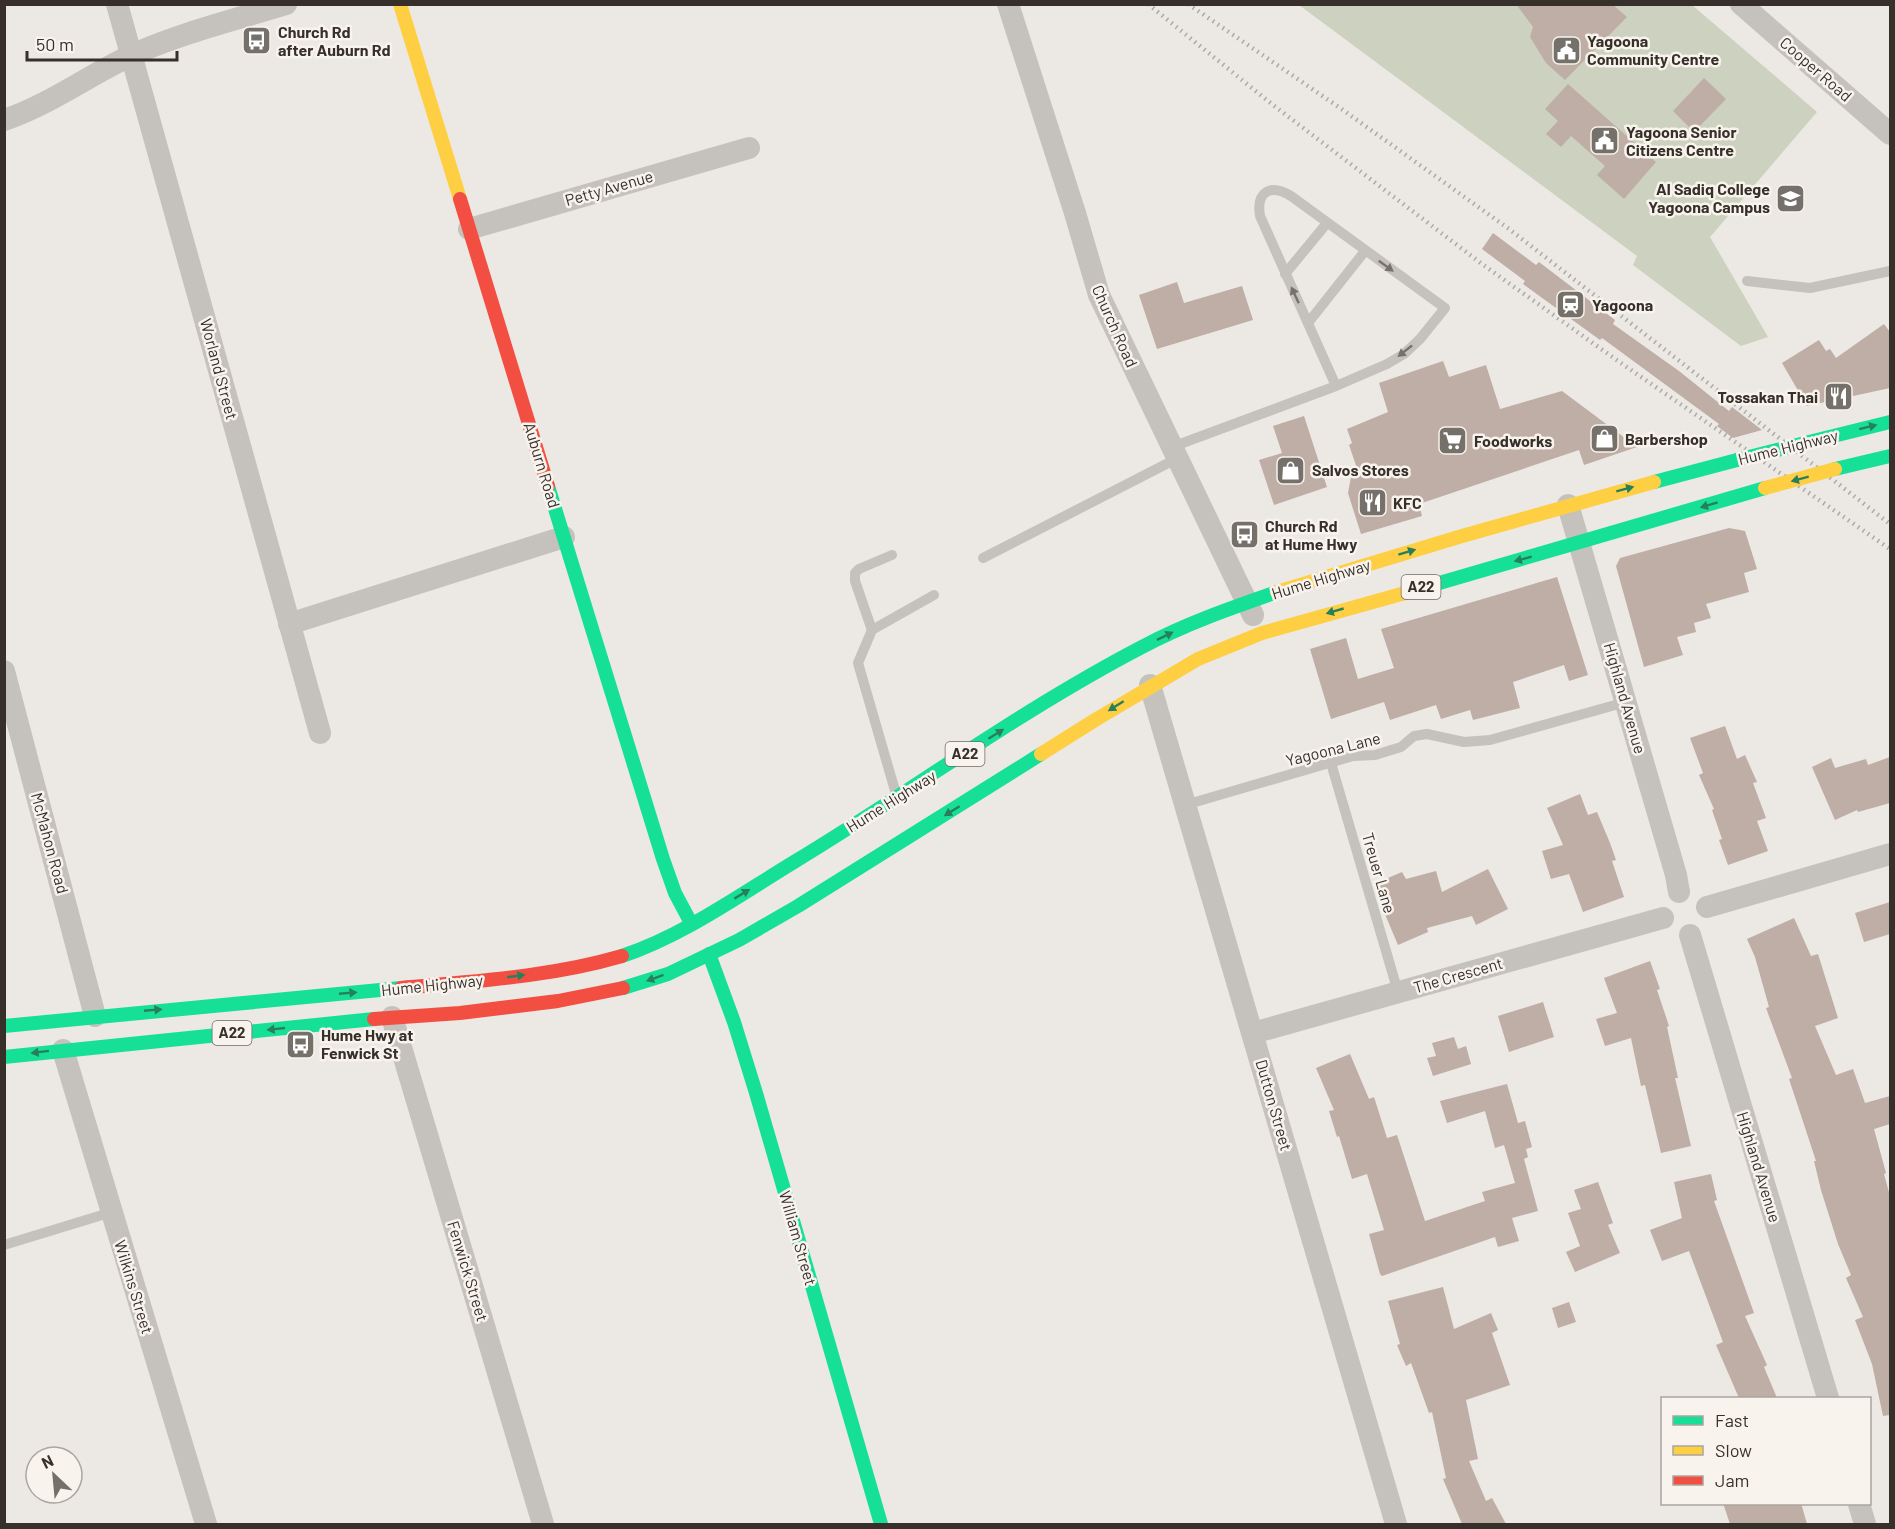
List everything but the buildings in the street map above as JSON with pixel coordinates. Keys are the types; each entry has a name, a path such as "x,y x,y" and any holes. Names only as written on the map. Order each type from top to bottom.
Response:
{"main road":[{"name":"Auburn Road","path":"400,4 663,859 675,893 700,938"},
{"name":"Hume Highway","path":"4,1057 392,1017 460,1013 558,1001 636,985 668,974 700,938 721,907 1090,676 1193,622 1247,601 1568,505 1890,422"},
{"name":"Hume Highway","path":"4,1026 516,976 567,969 622,956 655,942 700,938 740,939 798,906 1150,685 1198,659 1262,633 1765,488 1890,456"},
{"name":"William Street","path":"700,938 734,1022 756,1093 881,1524"}],"street":[{"name":"Worland Street","path":"117,4 320,733"},
{"path":"4,120 132,55 177,38 286,4"},
{"name":"Church Road","path":"1008,4 1099,295 1262,633"},
{"name":"Cooper Road","path":"1741,4 1890,134"},
{"name":"Petty Avenue","path":"469,229 749,148"},
{"name":"Highland Avenue","path":"1568,505 1676,875 1679,892"},
{"path":"290,624 564,537"},
{"name":"McMahon Road","path":"4,670 95,1016"},
{"name":"Dutton Street","path":"1150,685 1254,1033 1396,1524"},
{"path":"1707,907 1890,854"},
{"path":"1679,892 1693,892 1704,901 1707,907 1706,921 1697,932 1690,935 1670,930 1663,918 1665,905 1673,894 1679,892"},
{"name":"The Crescent","path":"1254,1033 1663,918"},
{"name":"Highland Avenue","path":"1690,935 1828,1397"},
{"name":"Fenwick Street","path":"392,1017 543,1524"},
{"name":"Wilkins Street","path":"63,1050 206,1524"},
{"path":"1860,1505 1865,1524"}],"lane":[{"path":"983,558 1175,453 1365,375 1404,354 1420,339 1445,308 1283,191 1274,189 1265,192 1260,199 1260,216 1336,386"},
{"path":"1285,274 1327,223"},
{"path":"1308,323 1365,251"},
{"path":"1747,281 1810,288 1890,271"},
{"path":"872,630 855,581 855,573 859,569 892,555"},
{"path":"897,797 858,663 872,630 934,595"},
{"name":"Yagoona Lane","path":"1185,805 1353,756 1375,755 1401,747 1414,736 1427,734 1464,742 1490,740 1626,702"},
{"name":"Treuer Lane","path":"1331,763 1398,992"},
{"path":"4,1245 112,1212"}],"green space":[{"path":"1299,5 1692,5 1817,112 1710,237 1768,337 1741,346 1633,265 1637,256"}],"railway":[{"path":"1148,4 1273,105 1482,264 1890,549"},
{"path":"1188,4 1343,110 1509,229 1890,524"}],"traffic: fast":[{"path":"1805,443 1890,422"},
{"path":"1737,460 1805,443"},
{"path":"1835,469 1890,456"},
{"path":"1654,482 1737,460"},
{"path":"548,486 663,859 675,893 691,923"},
{"path":"1405,593 1765,488"},
{"path":"622,956 667,937 710,914 1009,724 1097,671 1175,631 1277,592"},
{"path":"623,988 668,974 739,940 798,906 1041,754"},
{"path":"709,954 734,1022 756,1093 881,1524"},
{"path":"4,1026 401,988"},
{"path":"4,1057 374,1019"}],"traffic: slow":[{"path":"400,4 460,199"},
{"path":"1765,488 1835,469"},
{"path":"1277,592 1462,536 1654,482"},
{"path":"1041,754 1198,659 1262,633 1405,593"}],"traffic: jam":[{"path":"460,199 548,486"},
{"path":"401,988 540,974 622,956"},
{"path":"374,1019 460,1013 558,1001 623,988"}],"place":[{"name":"Church Rd after Auburn Rd","path":"257,41"},
{"name":"Yagoona Community Centre","path":"1566,50"},
{"name":"Yagoona Senior Citizens Centre","path":"1605,141"},
{"name":"Al Sadiq College Yagoona Campus","path":"1791,198"},
{"name":"Yagoona","path":"1571,305"},
{"name":"Tossakan Thai","path":"1839,397"},
{"name":"Barbershop","path":"1604,439"},
{"name":"Foodworks","path":"1453,441"},
{"name":"Salvos Stores","path":"1291,470"},
{"name":"KFC","path":"1372,503"},
{"name":"Church Rd at Hume Hwy","path":"1244,535"},
{"name":"Hume Hwy at Fenwick St","path":"300,1044"}]}
